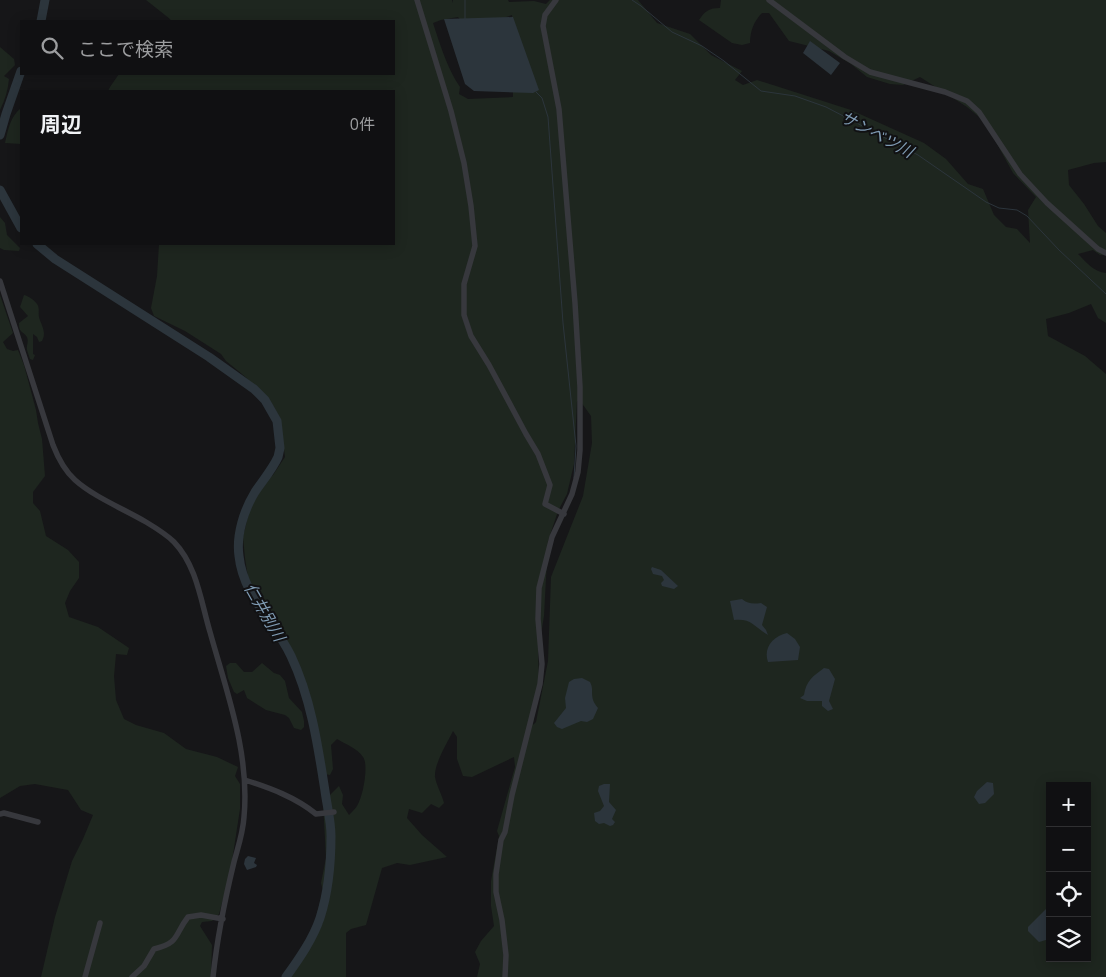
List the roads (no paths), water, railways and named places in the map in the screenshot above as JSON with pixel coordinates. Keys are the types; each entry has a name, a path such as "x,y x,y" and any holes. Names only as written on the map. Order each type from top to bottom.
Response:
{"street":[{"path":"417,0 451,111 464,163 471,206 475,246 464,284 463,302 468,328 538,454 550,485 546,504 564,514"},
{"path":"505,977 506,955 502,920 496,892 496,874 501,840 505,832 512,795 540,684 542,664 538,619 539,588 552,537 572,494 578,472 580,387 560,109 543,26 546,15 556,0"},
{"path":"769,0 845,57 870,72 945,92 967,101 980,112 1014,166 1047,204 1098,249 1106,253"},
{"path":"0,281 53,445 66,470 87,489 160,530 173,541 181,550 190,566 199,592 238,733 245,780 244,818 213,977"},
{"path":"245,780 279,792 316,814 334,812"},
{"path":"0,814 4,813 38,822"},
{"path":"132,977 144,966 154,949 167,946 173,941 188,917 200,915 223,918"},
{"path":"85,977 100,922"}],"waterway":[{"name":"仁井別川","path":"41,20 45,0"},
{"path":"465,0 465,19"},
{"name":"サンベツ川","path":"632,0 672,32 702,46 724,61 761,91 795,96 826,107 918,155 986,202 999,208 1017,210 1027,216 1059,250 1106,294"},
{"name":"仁井別川","path":"0,135 20,74"},
{"path":"536,92 542,98 548,117 563,323 576,446 574,478"},
{"name":"仁井別川","path":"0,190 20,226"},
{"name":"仁井別川","path":"38,245 55,259 209,357 254,389 265,400 277,421 280,448 278,457 247,507 240,531 239,556 247,584 291,656 304,688 316,740 330,819 331,836 328,878 320,918 310,941 286,977"}]}
